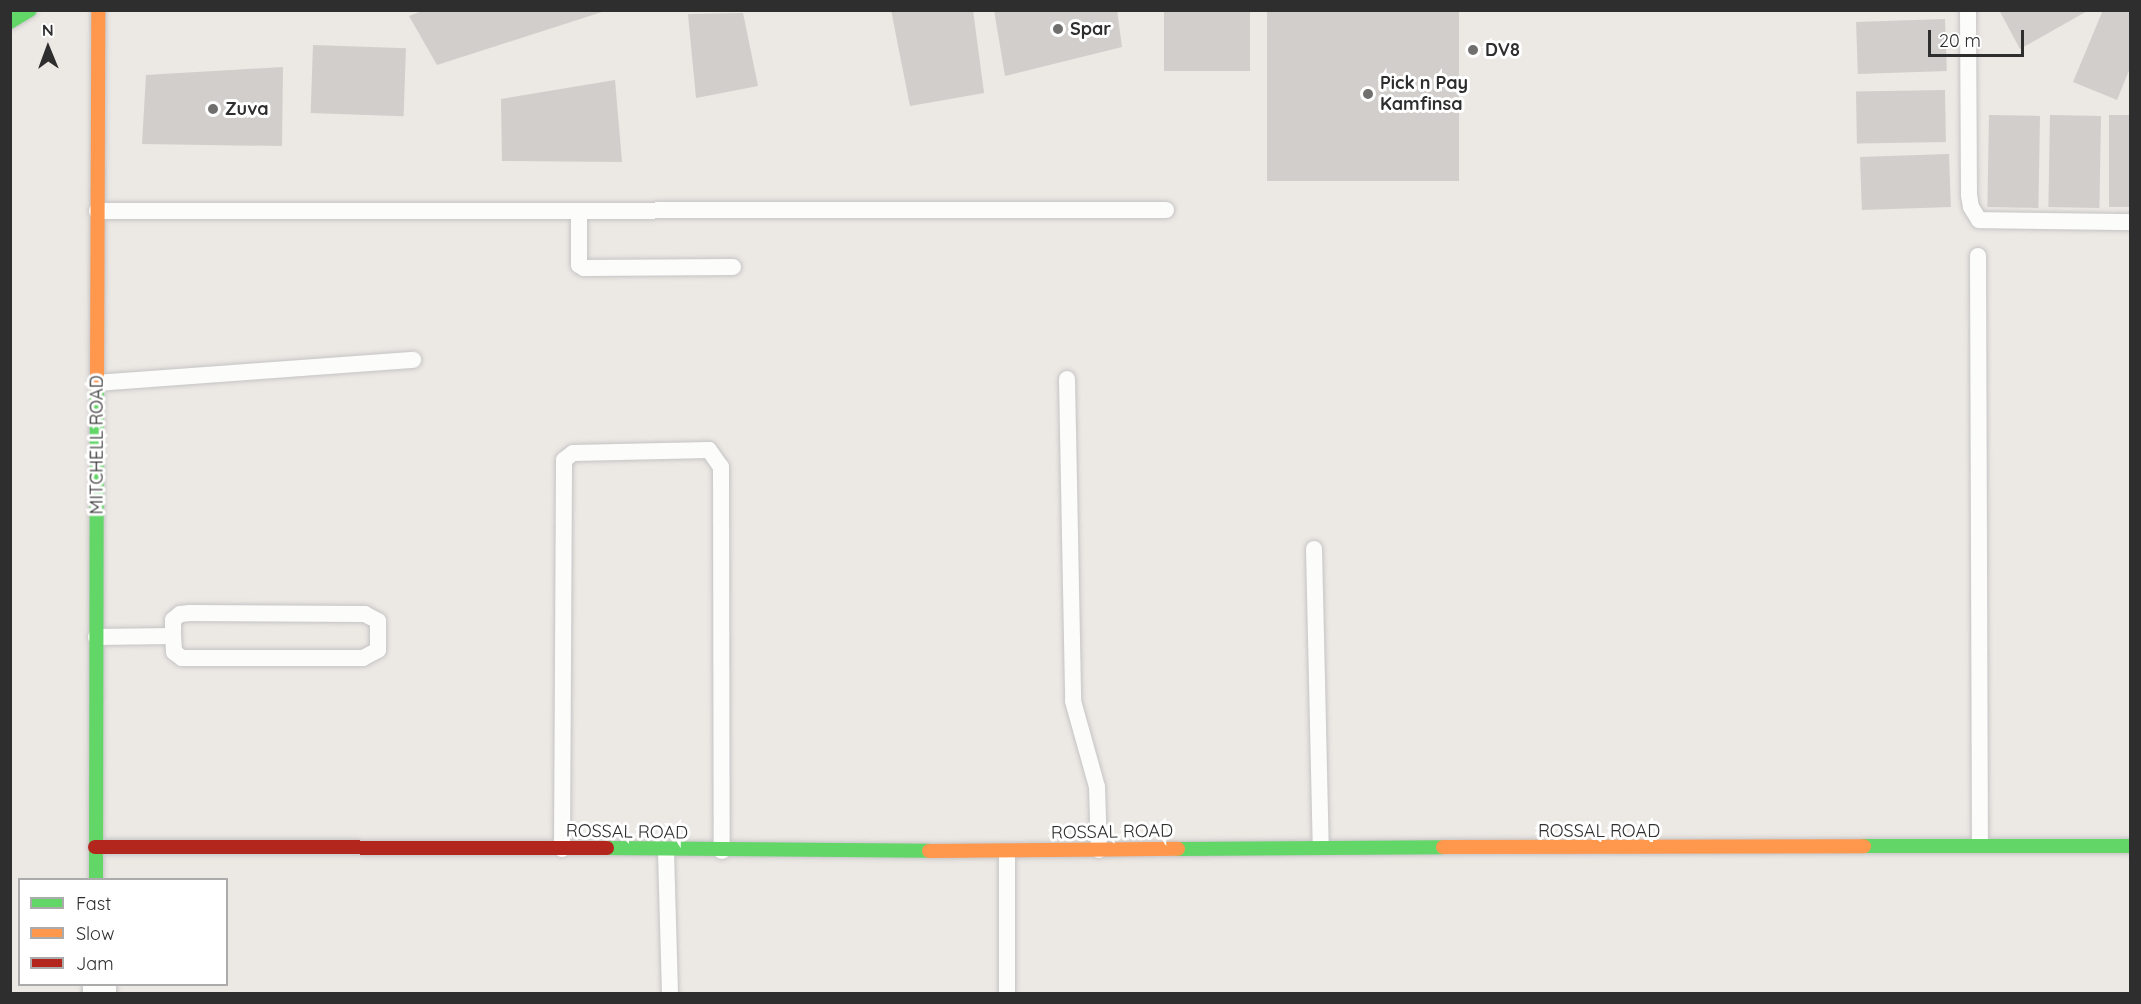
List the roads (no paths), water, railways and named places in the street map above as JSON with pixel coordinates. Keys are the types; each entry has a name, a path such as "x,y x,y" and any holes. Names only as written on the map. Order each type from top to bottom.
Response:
{"street":[{"path":"10,22 30,10"},
{"name":"MITCHELL ROAD","path":"96,878 98,10"},
{"name":"ROSSAL ROAD","path":"95,847 346,845 666,851 1007,852 1321,847 1657,850 1980,845 2130,846"}],"lane":[{"path":"1968,10 1969,195 1979,220 2130,222"},
{"path":"97,211 1166,210"},
{"path":"579,211 579,265 584,268 733,267"},
{"path":"1978,256 1980,845"},
{"path":"97,383 412,360"},
{"path":"1067,378 1074,701 1097,787 1099,850"},
{"path":"562,849 564,460 573,453 709,450 722,467 722,851"},
{"path":"1314,549 1321,847"},
{"path":"180,614 365,614 378,621 378,650 363,658 182,658 174,652 173,636 174,620 180,614"},
{"path":"96,638 173,636"},
{"path":"666,851 670,993"},
{"path":"1007,852 1007,993"}],"place":[{"name":"Spar","path":"1058,29"},
{"name":"DV8","path":"1473,50"},
{"name":"Pick n Pay Kamfinsa","path":"1368,94"},
{"name":"Zuva","path":"213,109"}]}
